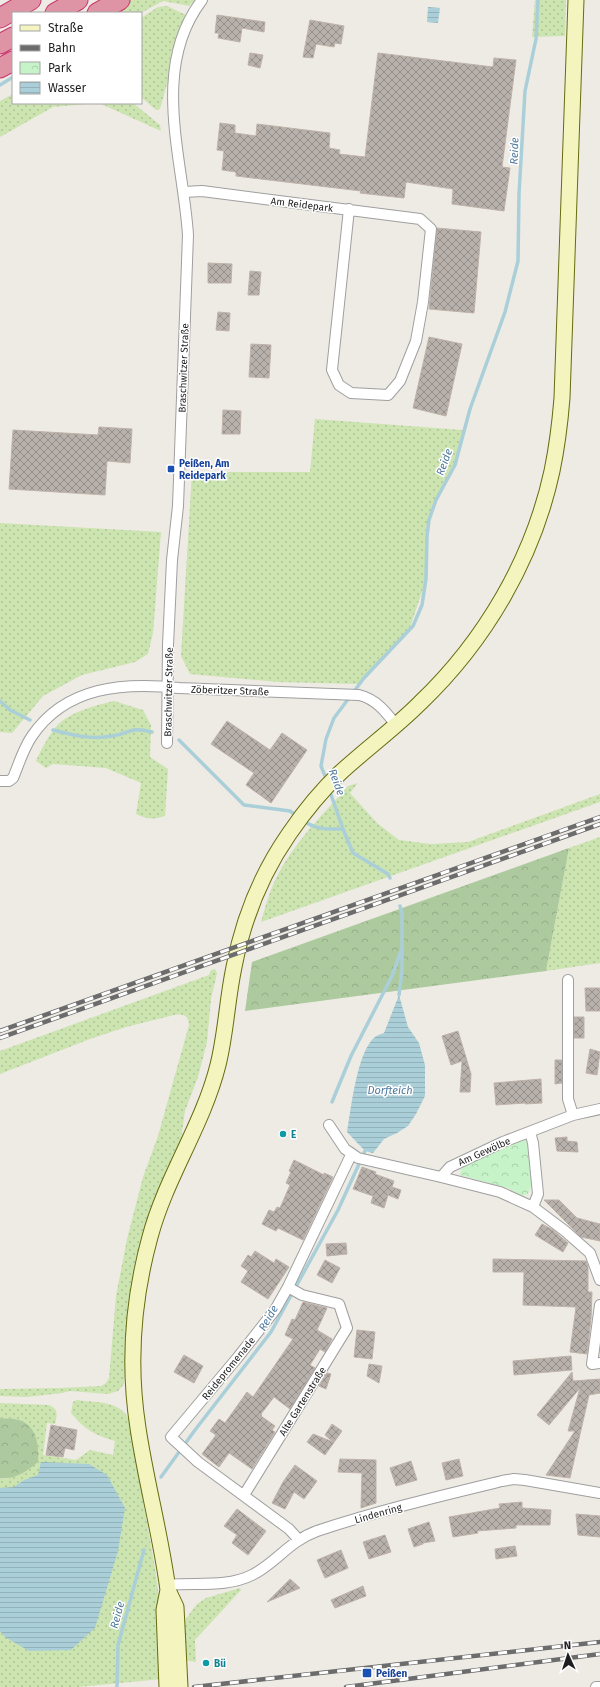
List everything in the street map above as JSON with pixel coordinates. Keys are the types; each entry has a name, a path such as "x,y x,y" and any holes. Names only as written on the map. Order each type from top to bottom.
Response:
{"highway":[{"path":"0,18 31,0"},
{"path":"57,12 78,0"},
{"path":"99,12 120,0"},
{"path":"0,44 12,38"},
{"path":"0,68 12,62"}],"main road":[{"path":"180,1687 176,1607 168,1588 143,1461 135,1404 133,1340 139,1287 146,1251 159,1208 171,1178 207,1099 223,1041 233,970 244,926 268,870 297,822 324,789 338,775 418,706 450,672 475,640 498,605 522,559 544,500 552,472 557,443 562,391 576,0"},
{"path":"167,1687 164,1610 168,1588"}],"street":[{"name":"Braschwitzer Straße","path":"167,743 172,560 178,506 188,234 184,192 174,127 174,77 185,28 193,12 202,0"},
{"name":"Am Reidepark","path":"184,192 202,191 349,209 420,219 431,229 424,294 416,341 400,381 388,395 351,393 339,386 332,370 349,209"},
{"name":"Zöberitzer Straße","path":"0,781 9,781 13,778 25,748 38,728 49,717 73,700 96,691 114,687 150,685 359,695 371,699 396,725"},
{"path":"568,980 568,1099 573,1116"},
{"name":"Am Gewölbe","path":"441,1177 450,1167 503,1142 573,1116 600,1109"},
{"path":"329,1125 345,1149 358,1158 500,1192 533,1207 565,1231 590,1254 600,1280"},
{"path":"530,1132 533,1143 538,1194 533,1207"},
{"name":"Reidepromenade","path":"244,1495 198,1462 171,1437 238,1357 275,1310 290,1288 358,1158"},
{"name":"Alte Gartenstraße","path":"244,1495 347,1328 339,1304 302,1295 290,1288"},
{"path":"600,1305 592,1364 600,1363"},
{"name":"Lindenring","path":"168,1588 225,1583 243,1579 263,1568 299,1540 315,1532 393,1508 514,1479 600,1493"},
{"path":"244,1495 289,1529 299,1540"}],"green space":[{"path":"125,0 195,0 189,6 163,1 142,12 102,12"},
{"path":"535,0 566,0 565,36 532,37"},
{"path":"167,6 186,15 171,54 168,80 160,109 156,110 142,98 142,17 158,7"},
{"path":"12,95 12,104 87,104 53,107 0,137 0,101"},
{"path":"101,104 134,104 160,125 161,131"},
{"path":"315,419 463,430 453,468 433,503 426,528 425,583 410,627 358,684 278,682 190,674 181,656 192,472 310,472"},
{"path":"0,523 161,532 153,633 148,654 135,662 82,675 43,696 12,733 0,732"},
{"path":"114,701 143,710 151,725 150,757 168,769 165,816 150,818 136,814 141,783 106,768 53,764 46,768 36,761 49,736 60,722 82,710"},
{"path":"358,783 350,793 377,823 399,840 431,844 468,842 600,794 600,802 261,922 278,875 295,848 348,786"},
{"path":"600,837 600,963 546,971 569,848"},
{"path":"569,848 546,971 245,1011 252,962"},
{"path":"215,969 217,973 211,999 207,1042 198,1077 185,1111 181,1139 154,1200 136,1260 129,1311 124,1384 118,1391 108,1394 70,1391 27,1397 0,1396 0,1389 101,1386 106,1383 109,1378 116,1296 127,1239 143,1177 158,1136 189,1025 186,1017 174,1015 126,1027 90,1039 0,1074 0,1051 209,975 211,970"},
{"path":"526,1139 532,1183 528,1194 522,1196 508,1188 460,1175 461,1169 485,1156"},
{"path":"77,1400 113,1405 125,1413 129,1419 156,1574 159,1598 162,1679 78,1687 0,1687 0,1625 26,1483 6,1490 0,1490 0,1478 7,1479 21,1420 0,1418 0,1403 49,1405 56,1410 57,1415 55,1424 47,1423 43,1455 76,1460 90,1450 113,1455 115,1441 86,1428 71,1413 73,1402"},
{"path":"0,1418 17,1419 22,1421 31,1428 36,1438 38,1462 25,1472 11,1478 0,1478"},
{"path":"240,1588 241,1590 195,1640 196,1662 184,1660 182,1624 197,1604 206,1598"}],"water":[{"path":"428,7 440,8 438,23 427,22"},
{"name":"Dorfteich","path":"399,995 408,1027 419,1043 425,1065 425,1096 408,1126 384,1139 373,1153 365,1151 347,1132 359,1067 369,1044 375,1037 384,1033"},
{"path":"41,1462 89,1464 107,1475 125,1508 118,1551 95,1628 71,1650 29,1651 5,1637 0,1631 0,1488 14,1487 24,1480 38,1475"}],"building":[{"path":"217,15 265,22 264,32 242,28 240,42 218,38 219,33 215,33"},
{"path":"310,20 344,26 341,44 335,43 334,47 316,44 313,58 303,57"},
{"path":"250,53 263,55 260,68 248,65"},
{"path":"378,53 493,67 494,58 516,60 502,167 510,168 504,211 452,204 453,189 406,182 404,198 360,193 361,191 236,176 236,172 222,170 224,151 217,150 220,123 235,125 235,133 256,136 257,124 330,133 329,148 340,150 339,154 365,157"},
{"path":"437,228 481,232 474,313 429,309"},
{"path":"208,263 232,264 231,283 208,283"},
{"path":"250,271 261,272 259,295 248,295"},
{"path":"218,312 230,313 229,331 216,330"},
{"path":"429,337 462,344 446,416 413,408"},
{"path":"251,344 271,345 269,378 249,377"},
{"path":"223,410 241,411 240,434 222,434"},
{"path":"99,427 132,429 130,463 107,461 105,495 9,489 13,430 98,435"},
{"path":"227,721 270,750 282,733 307,750 271,803 246,785 254,773 211,744"},
{"path":"585,988 600,988 600,1011 586,1011"},
{"path":"574,1017 584,1017 584,1038 574,1038"},
{"path":"458,1031 471,1074 470,1092 460,1092 462,1061 451,1065 442,1036"},
{"path":"590,1049 600,1052 597,1075 586,1073"},
{"path":"555,1060 562,1060 562,1083 555,1084"},
{"path":"541,1079 542,1103 496,1105 494,1083"},
{"path":"567,1137 567,1141 577,1142 578,1152 557,1151 555,1138"},
{"path":"294,1160 324,1175 324,1173 333,1177 303,1240 278,1228 276,1231 262,1224 269,1210 274,1212 277,1207 280,1208 290,1185 286,1183"},
{"path":"362,1167 376,1172 375,1174 394,1181 392,1187 401,1190 398,1199 388,1195 384,1208 371,1203 373,1196 353,1189"},
{"path":"544,1200 559,1200 577,1218 600,1224 600,1241 581,1237"},
{"path":"542,1224 553,1230 568,1243 563,1252 535,1235"},
{"path":"346,1243 347,1254 327,1256 326,1244"},
{"path":"255,1251 274,1263 276,1259 289,1267 268,1299 241,1282 248,1271 241,1266 248,1255 251,1257"},
{"path":"493,1259 586,1261 588,1267 588,1292 592,1292 587,1354 570,1352 576,1307 523,1305 524,1272 493,1272"},
{"path":"325,1260 340,1268 332,1283 317,1275"},
{"path":"303,1302 327,1308 317,1330 332,1339 325,1352 320,1349 310,1365 315,1368 290,1409 274,1397 261,1414 261,1416 275,1426 272,1430 275,1432 252,1469 229,1453 219,1467 202,1454 216,1435 210,1431 219,1419 225,1423 247,1392 253,1397 293,1339 285,1335 292,1319 295,1320"},
{"path":"357,1330 375,1332 372,1359 354,1357"},
{"path":"184,1355 203,1366 194,1383 174,1372"},
{"path":"571,1356 572,1370 514,1375 513,1361"},
{"path":"369,1364 382,1366 379,1383 367,1376"},
{"path":"572,1372 573,1381 600,1379 600,1393 589,1395 570,1478 546,1475 575,1431 568,1431 580,1388 549,1425 537,1415"},
{"path":"327,1373 331,1374 326,1389 319,1386"},
{"path":"332,1424 342,1431 325,1455 307,1442 313,1434 333,1442 325,1435"},
{"path":"51,1425 77,1430 74,1450 65,1448 63,1457 46,1455"},
{"path":"340,1459 376,1460 376,1503 361,1508 362,1473 338,1472"},
{"path":"459,1459 463,1476 446,1480 442,1463"},
{"path":"411,1461 417,1480 396,1486 390,1468"},
{"path":"295,1465 317,1481 304,1499 294,1492 285,1509 272,1503 283,1482"},
{"path":"522,1502 522,1508 551,1510 550,1525 516,1525 516,1528 477,1531 478,1533 453,1537 449,1517 500,1508 499,1504"},
{"path":"237,1509 266,1531 248,1555 232,1543 237,1535 224,1526"},
{"path":"576,1514 600,1516 600,1537 578,1535"},
{"path":"429,1522 435,1541 423,1543 414,1547 408,1529"},
{"path":"385,1535 391,1552 369,1559 363,1542"},
{"path":"515,1546 517,1556 496,1559 495,1549"},
{"path":"341,1550 348,1568 325,1578 317,1560"},
{"path":"290,1579 300,1588 267,1602"},
{"path":"363,1586 366,1596 335,1608 331,1600"}],"waterway":[{"name":"Reide","path":"327,781 321,766 326,739 334,718 364,678 413,626 422,605 426,579 429,520 436,500 455,465 470,409 505,312 518,261 519,194 525,91 536,39 538,0"},
{"path":"0,85 12,78"},
{"path":"0,701 10,710 30,720"},
{"path":"53,730 90,737 118,735 134,730 152,732"},
{"path":"179,740 244,805 290,811 297,816"},
{"name":"Reide","path":"329,789 353,853 388,874 390,878"},
{"path":"304,821 313,826 327,829 343,829"},
{"name":"Reide","path":"399,995 402,970 402,913 400,906"},
{"path":"332,1102 351,1056 392,976 402,948"},
{"name":"Reide","path":"161,1477 195,1430 271,1332 338,1210 365,1151"},
{"name":"Reide","path":"117,1687 118,1645 144,1550"}],"railway":[{"path":"0,1031 600,817"},
{"path":"0,1038 600,824"},
{"path":"194,1687 600,1642"},
{"path":"346,1687 600,1654"}],"place":[{"name":"Peißen, Am Reidepark","path":"171,469"},
{"name":"E","path":"283,1134"},
{"name":"Bü","path":"206,1663"},
{"name":"Peißen","path":"367,1673"}]}
